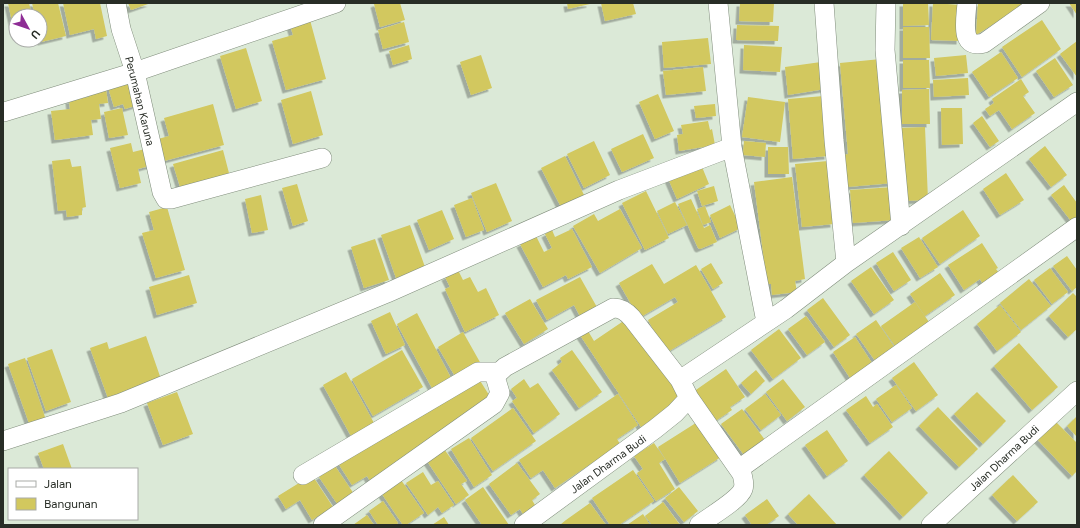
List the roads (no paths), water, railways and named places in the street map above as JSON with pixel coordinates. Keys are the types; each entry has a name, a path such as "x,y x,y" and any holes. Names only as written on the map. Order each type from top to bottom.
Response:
{"street":[{"name":"Perumahan Karuna","path":"116,3 121,29 135,72 162,192 166,198 171,199 322,158"},
{"path":"4,112 135,72 336,3"},
{"path":"718,3 732,147 766,322"},
{"path":"824,3 834,140 846,263"},
{"path":"886,3 885,50 901,226"},
{"path":"967,3 966,32 971,44 977,45 984,43 1038,4"},
{"path":"680,380 766,322 846,263 1077,102"},
{"path":"3,441 121,403 387,293 619,190 732,147"},
{"path":"738,469 1077,227"},
{"path":"303,476 478,372 497,372 612,308 619,308 632,318 680,380 689,398 738,469 744,482 743,490 737,497 699,525"},
{"path":"322,525 494,404 500,396 495,380 497,372"},
{"name":"Jalan Dharma Budi","path":"931,525 1077,391"},
{"name":"Jalan Dharma Budi","path":"524,525 655,429 675,413 689,398"}]}
